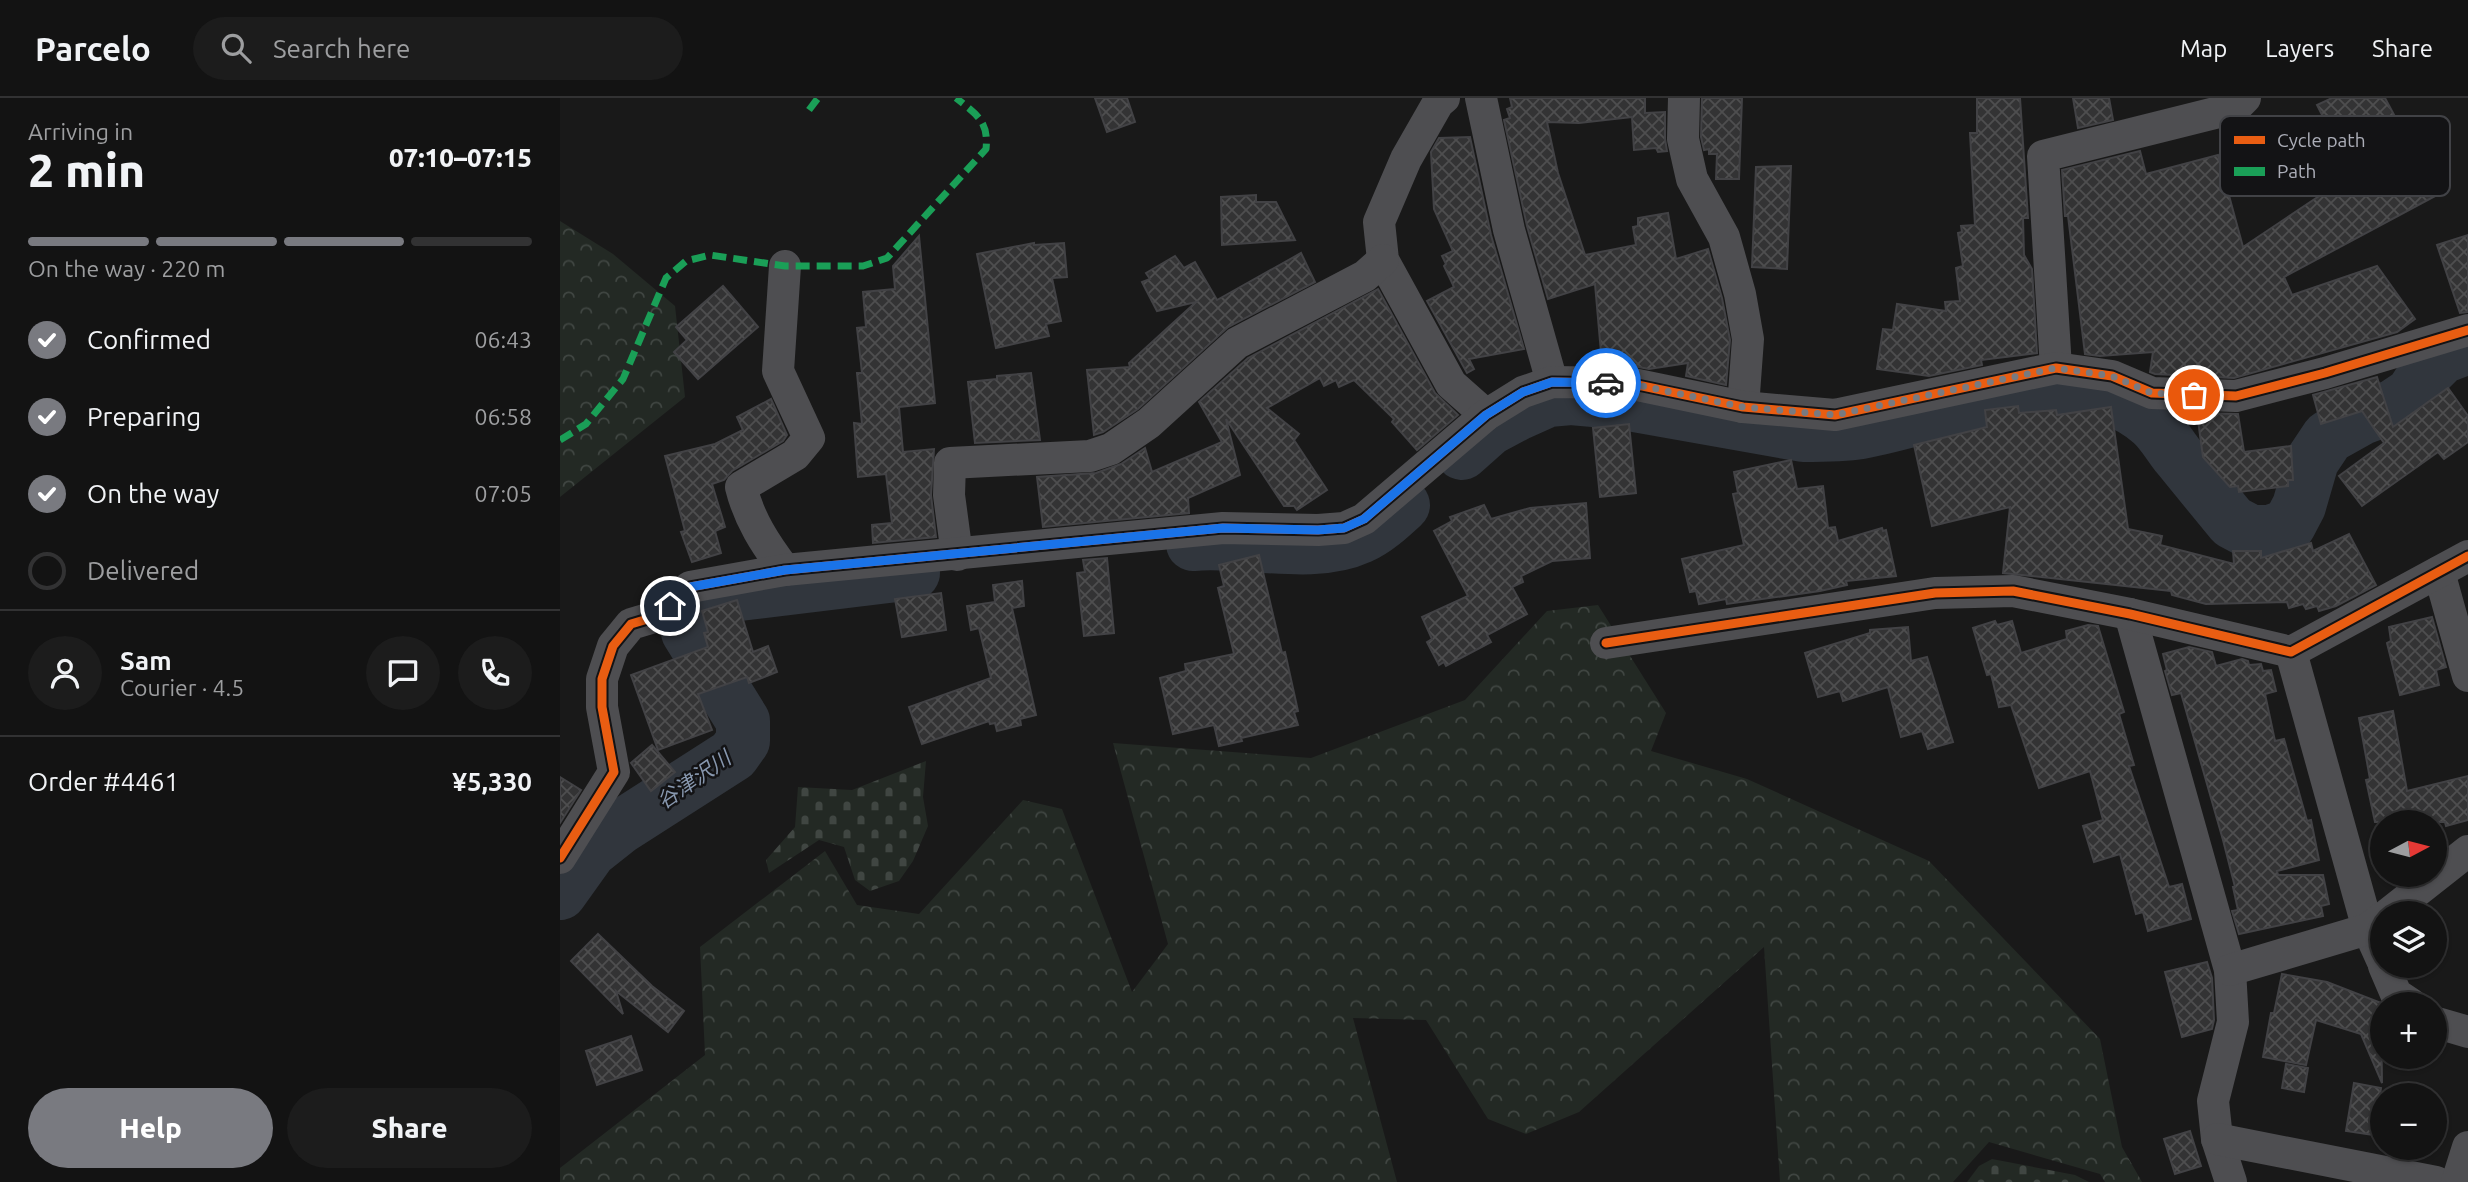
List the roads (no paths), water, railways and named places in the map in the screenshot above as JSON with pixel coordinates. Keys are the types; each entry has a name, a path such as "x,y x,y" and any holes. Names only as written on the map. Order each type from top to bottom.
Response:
{"street":[{"path":"1444,98 1438,103 1406,159 1379,222 1383,260 1451,384 1486,415"},
{"path":"1481,98 1509,230 1552,382"},
{"path":"1684,98 1683,139 1692,179 1724,237 1742,305 1748,339 1743,407"},
{"path":"2056,368 2043,156 2235,107 2245,98"},
{"path":"957,555 949,495 950,463 1090,456 1111,449 1149,423 1237,343 1365,276 1383,260"},
{"path":"785,266 778,370 810,438 795,455 741,487 762,541 785,570"},
{"path":"560,858 614,772 602,706 602,679 613,646 631,624 651,618 690,587 785,570 1223,528 1344,528 1364,519 1486,415 1523,392 1552,382 1628,383 1743,407 1835,415 2056,368 2112,376 2152,393 2236,396 2325,373 2468,330"},
{"path":"1606,643 1935,593 2013,591 2130,614 2291,652 2468,556"},
{"path":"2439,572 2468,676"},
{"path":"2130,614 2230,970 2233,1022 2213,1101 2217,1139 2231,1182"},
{"path":"2291,652 2373,901"},
{"path":"2404,901 2468,851"},
{"path":"2230,970 2370,923"},
{"path":"2447,1026 2468,1032"},
{"path":"2217,1139 2436,1182"},
{"path":"2457,1182 2468,1147"}],"waterway":[{"name":"谷津沢川","path":"1462,453 1489,429 1548,400 1571,398 1617,402 1803,435 1817,435 1861,432 2010,396 2049,391 2086,393 2121,403 2152,423 2232,522 2251,532 2270,532 2289,525 2299,506 2312,461 2328,437 2362,418 2394,406 2412,394 2425,374 2442,357 2468,347"},
{"name":"谷津沢川","path":"1193,544 1321,547 1341,543 1372,531 1403,505"},
{"name":"谷津沢川","path":"560,893 590,851 619,828 733,755 743,741 743,721 688,632 693,616 702,606 731,595 913,573"}]}
